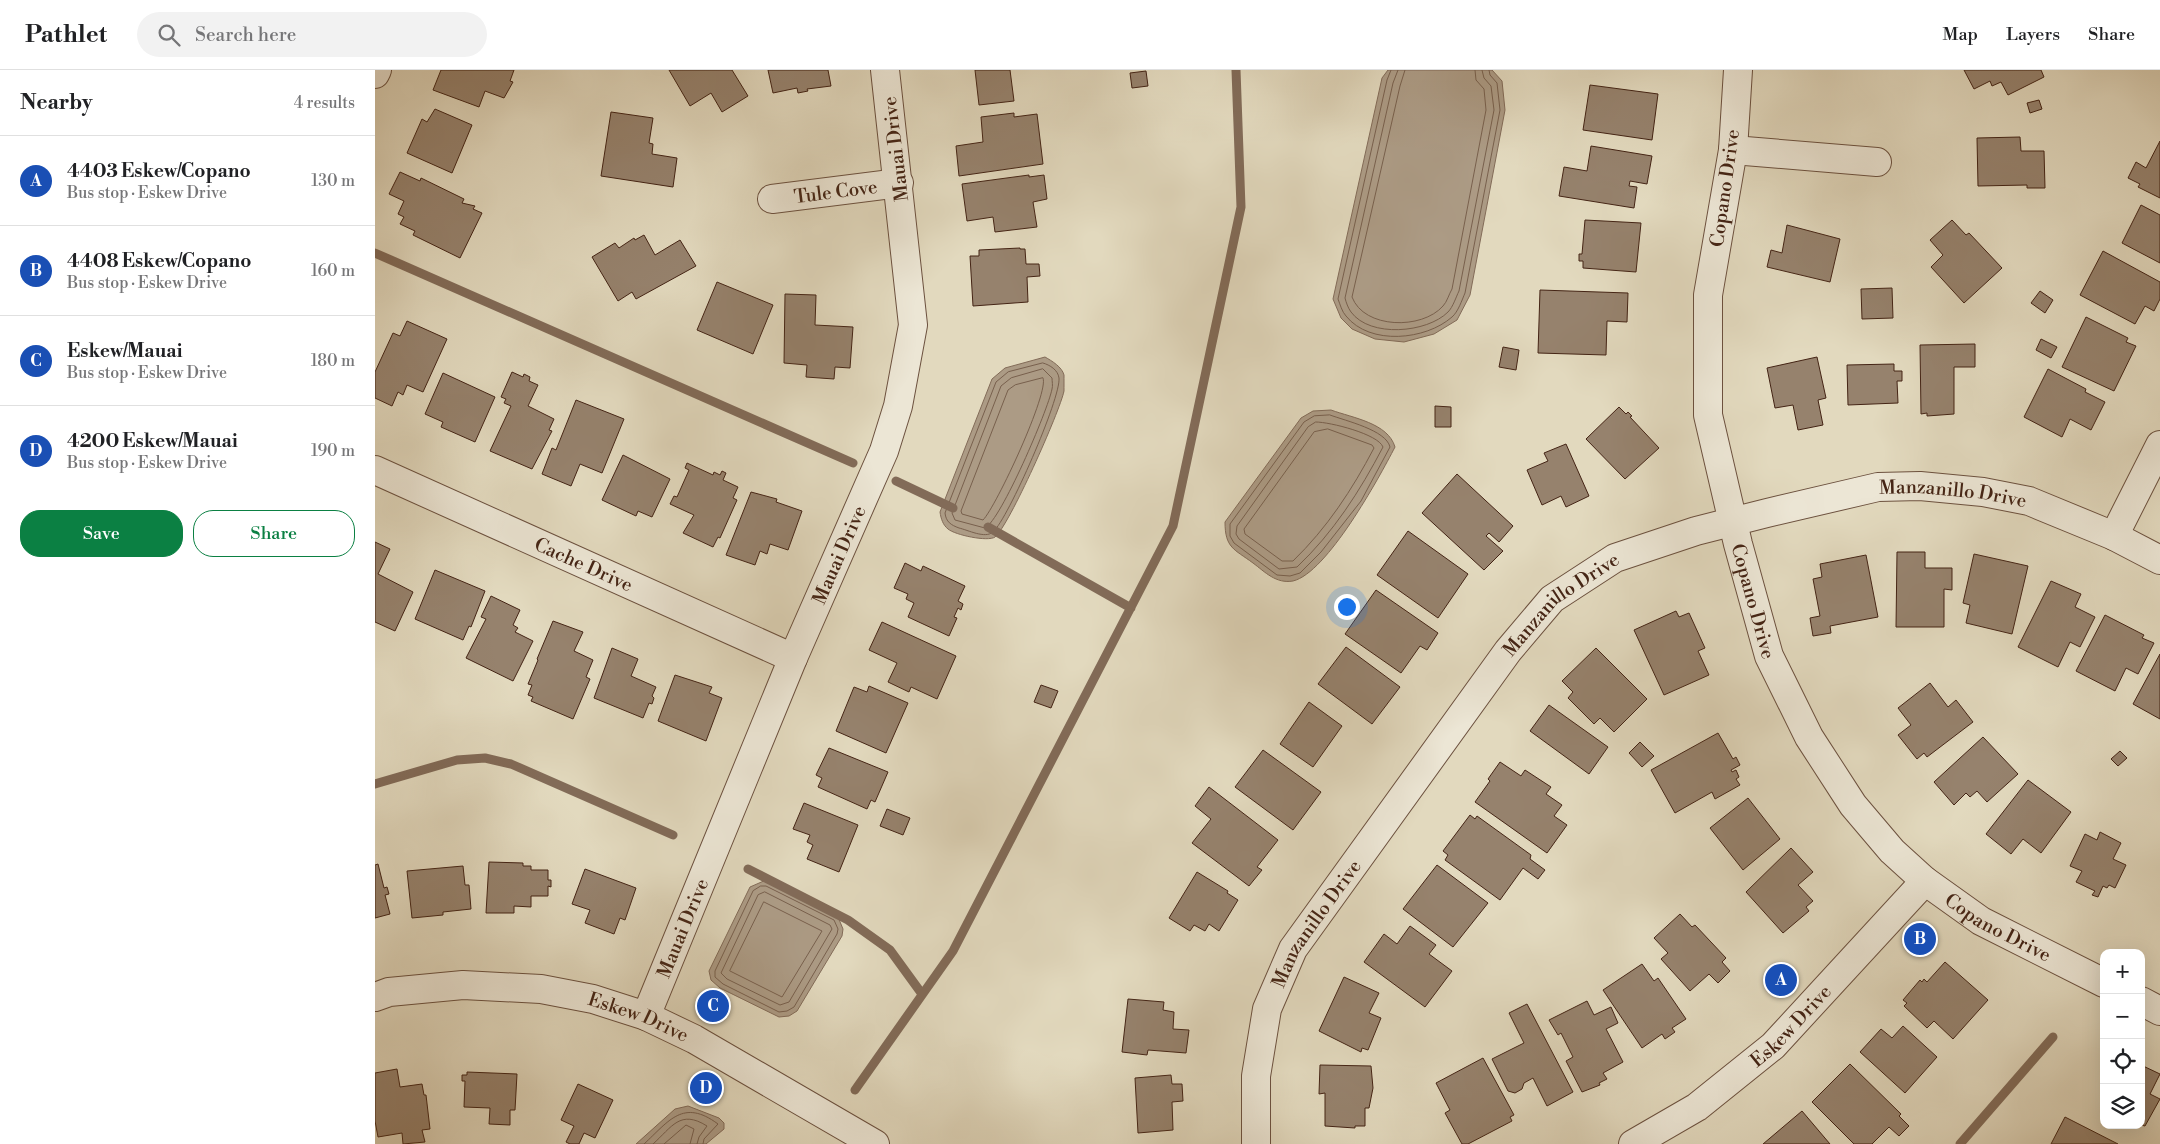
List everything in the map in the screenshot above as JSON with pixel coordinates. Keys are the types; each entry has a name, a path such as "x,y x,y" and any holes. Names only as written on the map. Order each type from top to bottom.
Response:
{"street":[{"path":"375,74 377,70"},
{"name":"Mauai Drive","path":"646,1016 793,658 884,451 898,406 913,325 899,183 885,70"},
{"name":"Copano Drive","path":"1738,70 1733,150 1708,295 1708,416 1733,522 1769,656 1809,737 1853,805 1892,851 1925,881 1981,921 2100,981"},
{"path":"1733,150 1877,162"},
{"name":"Tule Cove","path":"772,199 899,183"},
{"path":"2114,536 2160,445"},
{"name":"Cache Drive","path":"375,470 793,658"},
{"name":"Manzanillo Drive","path":"1256,1144 1256,1076 1267,1009 1293,949 1508,651 1552,599 1615,558 1696,531 1878,487 1920,486 1983,492 2029,502 2114,536 2160,560"},
{"name":"Eskew Drive","path":"1633,1144 1697,1107 1773,1046 1925,881"},
{"name":"Eskew Drive","path":"375,997 389,992 463,984 541,989 593,999 646,1016 694,1039 875,1144"},
{"path":"2145,1003 2160,1011"}],"water":[{"path":"1388,70 1492,70 1502,81 1505,110 1470,295 1457,320 1434,334 1404,342 1375,339 1352,329 1341,318 1333,299 1382,78"},
{"path":"1045,357 1056,364 1063,372 1064,391 1044,443 1011,512 995,537 986,539 971,537 952,531 944,524 940,512 992,379 1005,368"},
{"path":"1331,410 1369,422 1385,432 1395,447 1351,523 1321,561 1306,574 1293,581 1281,581 1266,573 1232,547 1225,531 1225,522 1301,418 1313,411"},
{"path":"766,880 838,917 843,929 842,936 797,1011 789,1016 779,1017 720,988 711,980 709,971 750,887"},
{"path":"688,1106 719,1118 724,1123 724,1129 706,1144 636,1144 675,1109"}],"building":[{"path":"441,70 514,70 510,81 513,82 504,98 485,91 479,107 433,90"},
{"path":"669,70 732,70 748,96 722,112 711,93 690,106"},
{"path":"768,70 828,70 831,86 807,89 808,91 798,93 797,88 773,93"},
{"path":"975,70 1010,70 1014,101 979,105"},
{"path":"1964,70 2041,70 2044,77 2008,95 2001,82 1992,86 1990,81 1974,89"},
{"path":"1146,71 1148,86 1132,88 1130,73"},
{"path":"1590,85 1658,94 1652,140 1583,130"},
{"path":"2039,100 2042,109 2030,113 2027,103"},
{"path":"435,109 472,125 452,173 407,153 422,119 427,122"},
{"path":"611,112 653,118 649,143 653,144 652,154 677,158 673,187 601,176"},
{"path":"1014,113 1014,117 1037,114 1043,164 959,176 956,146 983,142 981,117"},
{"path":"2020,137 2021,151 2044,151 2045,188 2027,188 2027,185 1978,186 1977,138"},
{"path":"2160,141 2160,198 2138,187 2140,184 2128,178 2136,162 2146,168"},
{"path":"1591,146 1652,156 1647,184 1630,181 1629,186 1637,187 1634,208 1559,196 1564,167 1587,171"},
{"path":"400,172 420,181 421,178 464,199 462,203 475,206 473,209 482,213 460,258 413,235 415,231 400,224 404,217 398,214 404,201 389,194"},
{"path":"1029,175 1029,177 1044,175 1047,199 1033,202 1037,227 995,232 993,217 967,221 962,184"},
{"path":"2141,205 2160,215 2160,263 2122,243"},
{"path":"1585,220 1641,223 1636,272 1583,268 1583,261 1579,261 1579,254 1582,254"},
{"path":"1952,220 1966,235 1969,233 2002,268 1964,303 1931,267 1943,255 1930,240"},
{"path":"1787,225 1840,239 1830,282 1767,267 1771,250 1782,253"},
{"path":"644,235 655,255 680,240 696,266 636,299 632,292 618,301 592,257 615,243 619,248 634,238 635,240"},
{"path":"1025,249 1026,264 1039,264 1040,276 1027,277 1028,302 973,306 970,256 979,256 979,250"},
{"path":"2103,251 2160,282 2160,299 2154,311 2145,306 2135,324 2080,295"},
{"path":"717,282 773,305 753,354 697,330"},
{"path":"1892,288 1893,318 1862,319 1861,289"},
{"path":"1540,290 1628,293 1627,322 1607,321 1606,355 1538,353"},
{"path":"2040,291 2053,300 2045,313 2031,303"},
{"path":"785,294 816,295 815,325 853,327 850,368 835,367 834,379 806,377 807,365 784,363"},
{"path":"2086,317 2128,338 2126,342 2136,346 2114,391 2062,367"},
{"path":"407,321 447,339 423,392 407,385 403,395 398,392 392,406 375,398 375,372 393,333 400,336"},
{"path":"2041,339 2057,347 2051,358 2036,350"},
{"path":"1975,344 1975,367 1954,367 1954,414 1927,416 1927,413 1921,414 1920,345"},
{"path":"1503,347 1519,350 1516,370 1499,367"},
{"path":"1817,357 1826,398 1818,400 1823,425 1798,430 1793,405 1775,408 1767,368"},
{"path":"1894,364 1894,371 1902,371 1902,381 1897,381 1898,403 1848,405 1847,365"},
{"path":"2048,369 2086,389 2085,392 2105,402 2091,430 2070,419 2062,437 2024,417"},
{"path":"512,372 523,377 524,374 530,377 529,381 538,385 528,406 554,419 549,430 552,431 532,469 490,451 511,406 504,403 506,399 501,397"},
{"path":"443,373 495,397 475,442 441,427 443,422 425,414"},
{"path":"576,400 624,419 602,473 580,464 571,486 542,474 552,448 556,450"},
{"path":"1435,406 1451,407 1451,427 1435,427"},
{"path":"1619,407 1626,414 1628,412 1632,416 1630,417 1659,448 1625,479 1586,439"},
{"path":"1566,444 1589,496 1566,507 1561,496 1542,505 1527,470 1548,461 1544,453"},
{"path":"623,455 670,479 652,517 638,511 636,516 602,500"},
{"path":"687,463 713,475 714,472 720,475 722,471 726,473 723,480 738,487 733,498 737,500 720,538 718,537 713,547 683,533 694,515 670,504 674,496 677,497 689,470 685,468"},
{"path":"1457,474 1513,526 1499,542 1489,533 1486,536 1503,551 1484,570 1422,513"},
{"path":"751,492 777,499 776,502 802,511 788,550 770,544 767,554 760,551 755,565 726,555"},
{"path":"1408,531 1468,574 1438,618 1377,575"},
{"path":"375,542 390,549 378,574 413,592 395,631 375,622"},
{"path":"1897,552 1925,552 1925,568 1952,568 1952,590 1944,589 1944,627 1896,627"},
{"path":"1974,554 2028,566 2012,634 1966,623 1970,605 1963,603"},
{"path":"1866,555 1878,617 1830,626 1831,633 1813,636 1810,618 1820,616 1813,579 1822,577 1820,564"},
{"path":"905,563 921,571 923,566 965,586 958,601 963,604 961,610 958,608 954,617 957,618 949,636 908,617 914,603 906,599 908,594 894,588"},
{"path":"435,570 485,591 471,627 469,626 463,640 415,619"},
{"path":"2051,581 2081,594 2075,607 2095,617 2080,647 2070,642 2058,667 2018,647"},
{"path":"1376,590 1438,633 1427,650 1420,646 1401,673 1345,634"},
{"path":"491,596 520,610 513,625 518,628 515,632 533,641 513,681 466,658 486,619 481,617"},
{"path":"1676,611 1679,617 1689,613 1705,648 1698,651 1709,675 1664,695 1634,630"},
{"path":"2105,615 2144,635 2142,638 2154,643 2138,674 2126,668 2115,691 2076,671"},
{"path":"553,621 583,632 574,651 593,660 586,677 590,679 573,719 531,701 533,697 528,695 532,685 528,684"},
{"path":"882,622 956,656 937,699 911,687 909,692 888,682 897,663 869,650"},
{"path":"1346,647 1400,687 1372,724 1318,684"},
{"path":"612,648 638,659 631,676 656,687 652,696 654,698 652,704 649,703 643,718 594,698"},
{"path":"1596,648 1647,699 1614,732 1600,718 1594,724 1568,698 1573,692 1562,681"},
{"path":"2160,654 2160,719 2133,704"},
{"path":"675,675 712,687 709,693 722,698 706,741 658,721"},
{"path":"1930,683 1948,707 1956,700 1973,722 1927,757 1924,753 1917,759 1898,735 1911,725 1898,708"},
{"path":"1041,685 1058,691 1051,708 1034,702"},
{"path":"869,686 908,703 886,753 836,731 854,687 867,692"},
{"path":"1309,702 1342,726 1313,767 1280,744"},
{"path":"1549,705 1608,747 1589,774 1530,731"},
{"path":"1718,733 1733,759 1736,757 1740,765 1731,770 1732,772 1736,770 1739,777 1736,779 1740,785 1715,799 1712,792 1675,813 1651,770"},
{"path":"1983,737 2018,774 1987,802 1977,791 1970,797 1966,793 1954,805 1934,782"},
{"path":"1640,742 1654,756 1642,767 1629,753"},
{"path":"829,748 888,772 875,802 871,800 867,809 818,787 822,778 816,775"},
{"path":"1263,750 1321,792 1293,830 1235,787"},
{"path":"2120,751 2127,758 2118,766 2111,759"},
{"path":"1500,762 1521,776 1525,770 1551,787 1546,794 1562,805 1554,816 1567,825 1547,853 1475,802 1490,781 1488,779"},
{"path":"2028,780 2071,812 2041,853 2023,839 2011,854 1986,834"},
{"path":"1209,787 1278,840 1257,867 1262,870 1249,886 1192,843 1211,819 1195,806"},
{"path":"1748,798 1780,839 1743,870 1710,828"},
{"path":"804,803 858,825 839,872 807,859 813,845 807,842 810,835 793,829"},
{"path":"887,809 910,818 903,835 880,826"},
{"path":"1470,815 1475,819 1477,816 1531,855 1530,859 1545,870 1538,879 1523,868 1500,900 1445,860 1448,855 1443,851"},
{"path":"2100,832 2121,843 2113,859 2126,865 2115,888 2109,885 2107,888 2103,886 2098,897 2092,895 2095,891 2076,882 2082,871 2070,866 2085,834 2097,840"},
{"path":"1791,848 1813,872 1798,885 1813,901 1806,907 1809,911 1783,933 1746,892"},
{"path":"489,862 523,863 523,866 531,866 531,870 548,870 548,880 551,880 551,887 548,886 548,896 531,896 531,907 514,906 514,913 486,913"},
{"path":"378,864 384,888 387,887 389,894 385,895 390,914 375,918 375,865"},
{"path":"1437,865 1488,903 1453,947 1403,909"},
{"path":"463,866 465,885 469,885 471,909 443,912 443,915 412,918 407,871"},
{"path":"585,869 636,888 625,920 620,918 614,934 585,923 590,910 572,904"},
{"path":"1197,872 1228,891 1227,893 1238,900 1219,931 1209,924 1205,931 1194,925 1190,931 1169,918"},
{"path":"1680,914 1692,927 1695,925 1726,958 1722,962 1730,971 1718,983 1709,974 1690,991 1661,959 1668,953 1654,938"},
{"path":"1410,926 1436,945 1429,954 1452,971 1425,1007 1364,962 1384,934 1397,944"},
{"path":"1945,962 1988,1000 1953,1039 1934,1021 1927,1028 1904,1006 1907,1003 1903,1000 1920,980 1922,982 1924,979 1927,982"},
{"path":"1642,964 1654,981 1658,978 1686,1019 1672,1028 1675,1032 1665,1039 1662,1034 1642,1048 1603,990"},
{"path":"1344,977 1379,993 1369,1013 1381,1018 1368,1050 1362,1048 1361,1052 1319,1031"},
{"path":"1128,999 1164,1002 1163,1010 1174,1012 1173,1029 1189,1030 1186,1053 1148,1050 1147,1055 1122,1052"},
{"path":"1587,1001 1594,1015 1611,1007 1618,1023 1606,1029 1623,1062 1603,1073 1607,1079 1599,1083 1600,1085 1582,1092 1566,1061 1573,1057 1561,1033 1558,1035 1549,1020"},
{"path":"1527,1004 1573,1092 1547,1106 1533,1078 1524,1083 1522,1089 1515,1093 1508,1091 1492,1059 1524,1043 1509,1013"},
{"path":"1903,1026 1937,1057 1905,1093 1860,1052 1881,1029 1892,1038"},
{"path":"1483,1058 1514,1115 1510,1117 1512,1121 1468,1144 1462,1144 1445,1113 1450,1110 1436,1083"},
{"path":"1850,1064 1901,1114 1899,1116 1909,1126 1899,1136 1889,1127 1872,1144 1854,1144 1812,1102"},
{"path":"1320,1065 1371,1066 1373,1088 1369,1108 1365,1108 1365,1126 1355,1126 1355,1128 1325,1126 1325,1093 1319,1094"},
{"path":"2145,1067 2160,1074 2150,1094 2160,1099 2145,1126"},
{"path":"397,1069 400,1087 422,1084 424,1095 426,1095 430,1129 422,1130 425,1142 403,1144 402,1133 378,1137 375,1121 375,1073"},
{"path":"467,1072 517,1074 515,1110 510,1110 510,1125 489,1124 490,1108 464,1107 465,1081 462,1081 462,1075 467,1075"},
{"path":"1171,1075 1172,1084 1182,1084 1183,1101 1172,1102 1173,1130 1138,1133 1135,1078"},
{"path":"578,1084 613,1100 595,1138 584,1133 579,1144 570,1144 566,1142 574,1126 561,1120"},
{"path":"1802,1111 1830,1144 1763,1144"},
{"path":"2065,1117 2118,1144 2051,1144"}],"waterway":[{"path":"855,1090 953,951 1173,526 1241,207 1236,70"},
{"path":"375,253 853,463"},
{"path":"896,481 953,508"},
{"path":"988,527 1131,608"},
{"path":"375,784 457,760 485,758 511,764 673,835"},
{"path":"748,869 848,920 890,950 922,994"},
{"path":"1960,1144 2053,1037"}],"place":[{"name":"4408 Eskew/Copano","path":"1920,939"},
{"name":"4403 Eskew/Copano","path":"1781,980"},
{"name":"Eskew/Mauai","path":"713,1006"},
{"name":"4200 Eskew/Mauai","path":"706,1088"}]}
